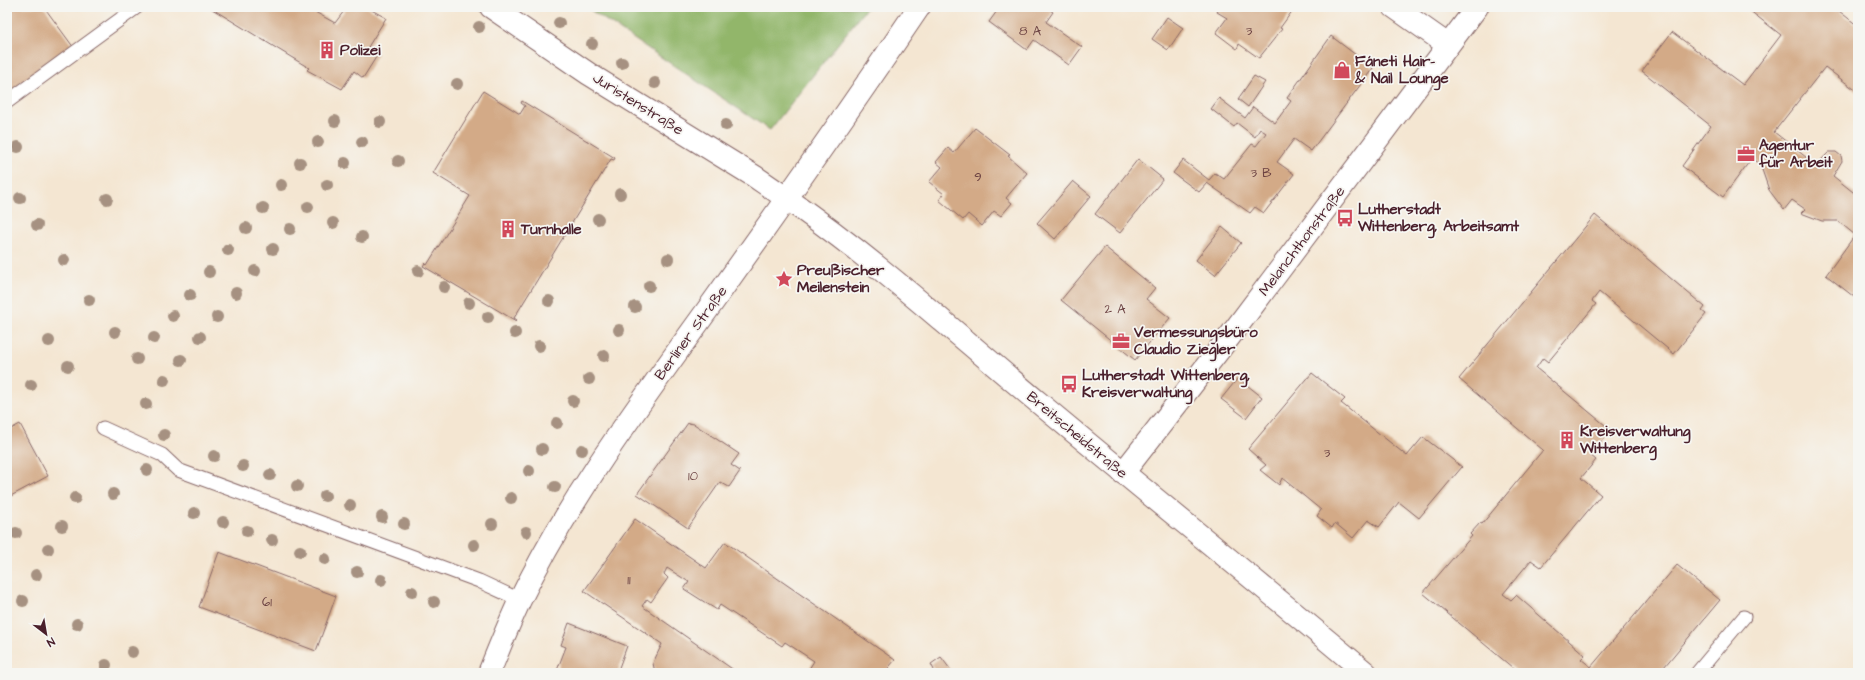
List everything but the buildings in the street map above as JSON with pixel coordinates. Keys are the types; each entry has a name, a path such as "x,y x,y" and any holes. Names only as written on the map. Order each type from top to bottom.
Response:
{"street":[{"name":"Juristenstraße","path":"491,7 546,46 748,172 786,198"},
{"name":"Berliner Straße","path":"489,673 520,600 558,531 637,408 919,7"},
{"path":"1394,7 1448,45"},
{"name":"Melanchthonstraße","path":"1123,473 1226,342 1477,7"},
{"name":"Breitscheidstraße","path":"786,198 866,257 1123,473 1366,673"}],"lane":[{"path":"7,102 138,7"},
{"path":"103,428 162,455 178,470 479,581 520,600"},
{"path":"1697,673 1744,617"}],"green space":[{"path":"586,7 867,7 770,130"}],"place":[{"name":"Polizei","path":"327,50"},
{"name":"Fáneti Hair- & Nail Lounge","path":"1342,70"},
{"name":"Agentur für Arbeit","path":"1746,154"},
{"name":"Lutherstadt Wittenberg, Arbeitsamt","path":"1345,218"},
{"name":"Turnhalle","path":"508,229"},
{"name":"Preußischer Meilenstein","path":"784,279"},
{"name":"Vermessungsbüro Claudio Ziegler","path":"1121,341"},
{"name":"Lutherstadt Wittenberg, Kreisverwaltung","path":"1069,384"},
{"name":"Kreisverwaltung Wittenberg","path":"1567,440"}]}
